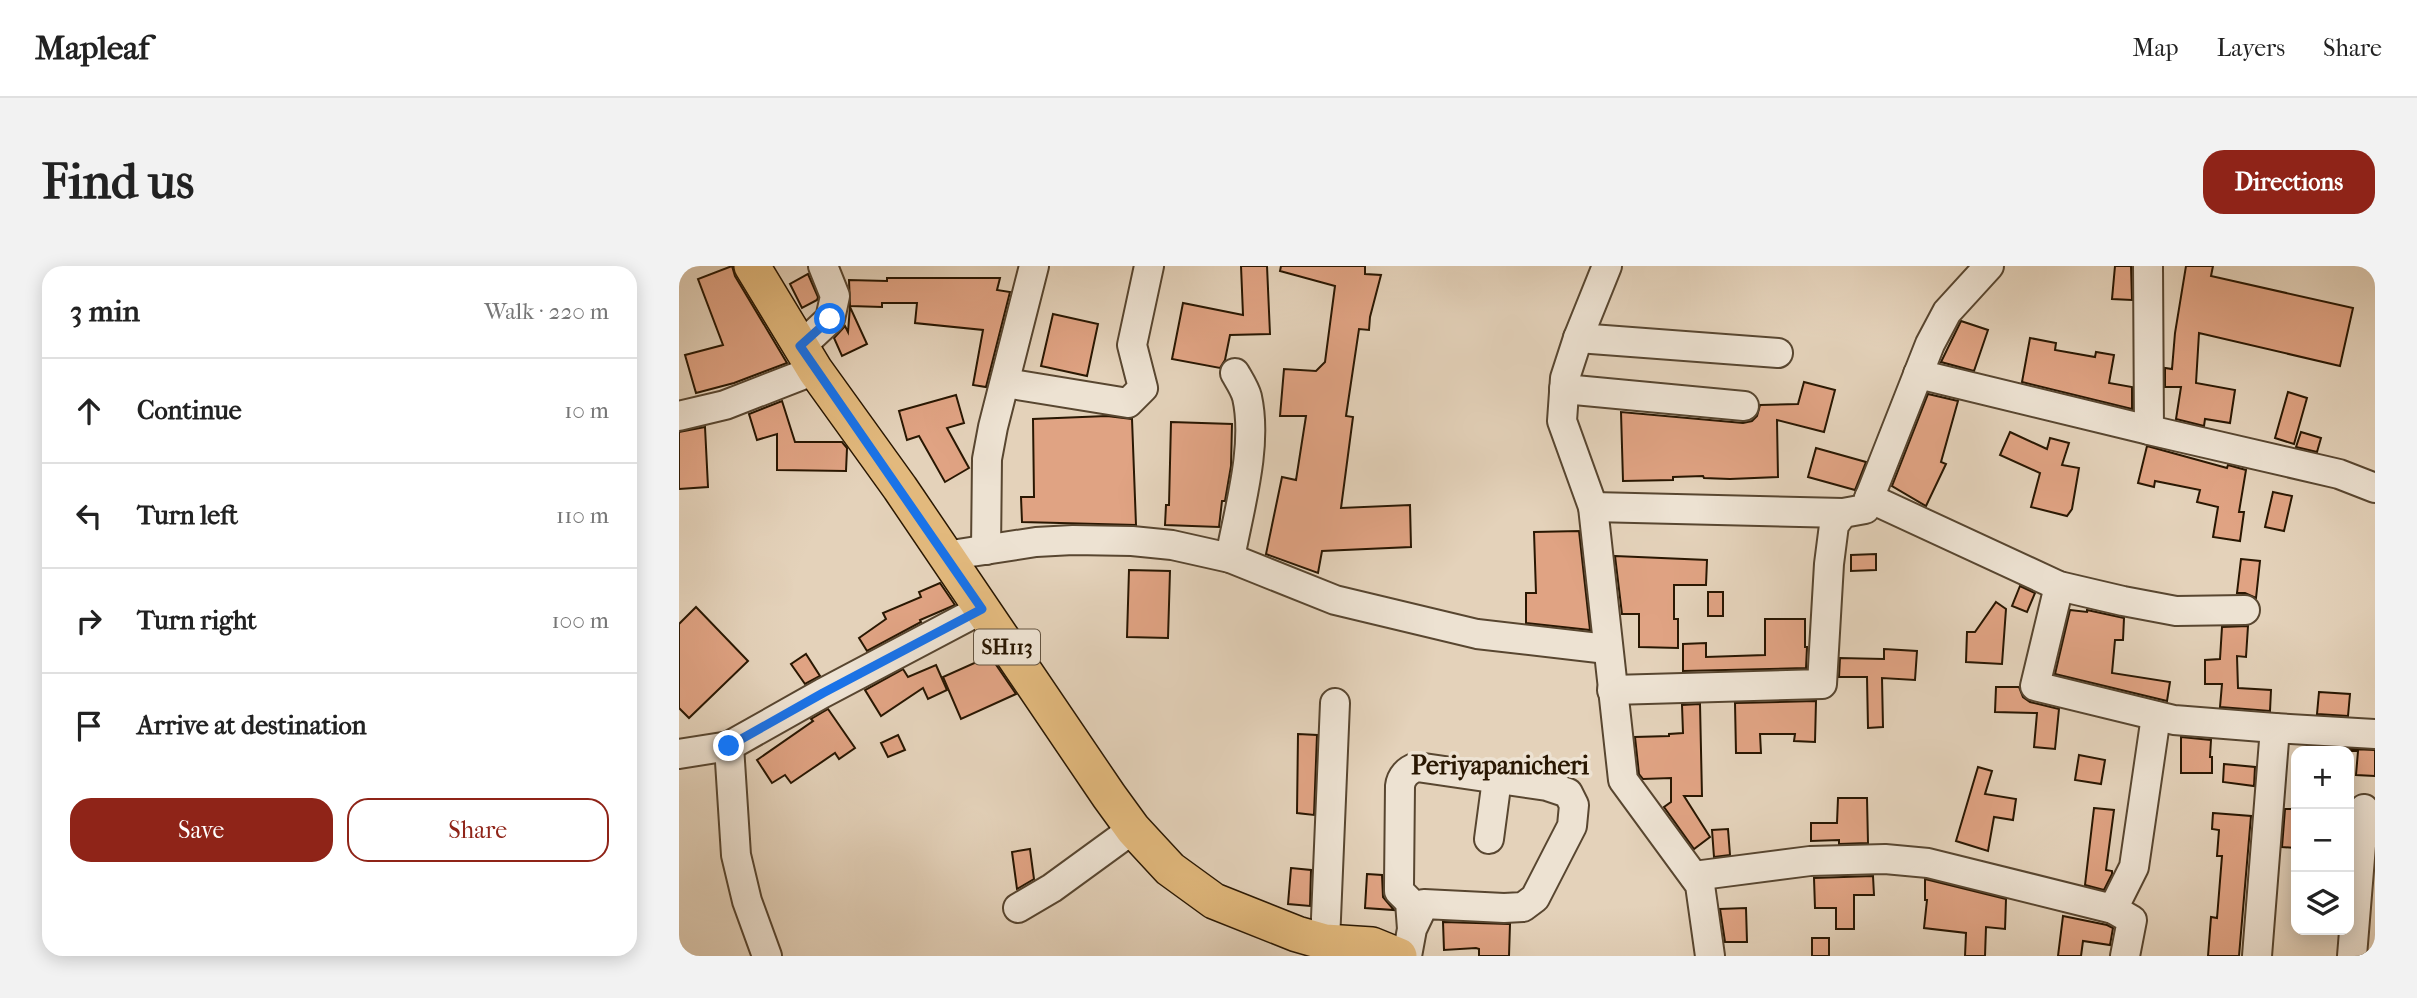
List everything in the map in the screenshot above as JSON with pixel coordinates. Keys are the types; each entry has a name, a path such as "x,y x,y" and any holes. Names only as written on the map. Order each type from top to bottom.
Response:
{"main road":[{"name":"SH113","path":"752,266 808,358 1133,829 1170,869 1214,901 1297,934 1340,947 1372,945 1412,918"}],"street":[{"path":"679,416 725,405 808,358 830,319 835,296 823,266"},
{"path":"986,550 988,459 993,427 1034,266"},
{"path":"1005,383 1128,404 1143,388 1132,345 1149,266"},
{"path":"1607,266 1565,378 1562,421 1593,507 1623,780 1700,885 1710,956"},
{"path":"1593,507 1843,513 1865,509 1930,344 1947,312 1989,266"},
{"path":"2148,266 2149,430"},
{"path":"1578,338 1778,353"},
{"path":"1230,558 1247,458 1250,423 1246,394 1235,373"},
{"path":"1918,374 2339,474 2375,488"},
{"path":"1564,389 1744,406"},
{"path":"1869,498 2059,586 2176,611 2245,610"},
{"path":"1612,691 1822,684 1834,524 1843,513"},
{"path":"944,556 1036,542 1073,540 1172,545 1230,558 1335,600 1465,631 1607,649"},
{"path":"2059,586 2035,686 2174,720 2375,734"},
{"path":"679,754 729,746 982,609"},
{"path":"1335,703 1340,947"},
{"path":"2113,909 2134,867 2156,716"},
{"path":"2257,956 2275,728"},
{"path":"729,746 736,855 747,901 767,956"},
{"path":"1407,956 1412,918 1399,891 1400,786 1402,778 1412,768 1555,787 1573,798 1571,826 1535,898 1523,906 1412,918"},
{"path":"1489,839 1497,779"},
{"path":"2352,956 2364,809"},
{"path":"1018,908 1052,888 1133,829"},
{"path":"1694,876 1810,861 1885,859 1928,863 2113,909 2132,920 2125,956"}],"building":[{"path":"732,266 735,276 787,363 734,383 696,393 685,355 723,345 698,279"},
{"path":"1241,266 1267,266 1270,334 1230,335 1225,360 1220,368 1172,359 1183,303 1243,315"},
{"path":"1281,266 1365,266 1365,274 1381,275 1369,330 1359,329 1346,416 1353,417 1341,508 1410,505 1411,547 1322,551 1318,573 1266,554 1282,477 1296,480 1306,416 1280,416 1284,369 1316,371 1325,362 1335,286 1280,271"},
{"path":"2115,266 2131,266 2132,300 2112,299"},
{"path":"2186,266 2213,266 2211,276 2353,308 2340,366 2199,333 2196,383 2235,390 2230,423 2205,419 2204,426 2176,419 2181,387 2165,387 2165,368 2172,369"},
{"path":"808,274 818,297 802,308 790,284"},
{"path":"887,278 1000,278 997,290 1010,292 986,387 973,385 983,330 915,323 917,303 882,303 882,307 850,306 849,280 887,281"},
{"path":"850,307 867,344 842,356 834,338 845,326 848,332"},
{"path":"1053,314 1098,324 1087,376 1041,366"},
{"path":"1961,321 1988,330 1974,371 1941,362"},
{"path":"2030,338 2056,343 2055,350 2095,357 2096,352 2114,355 2109,383 2132,387 2132,409 2022,382"},
{"path":"1804,382 1835,390 1824,432 1777,420 1778,477 1730,479 1703,476 1673,477 1673,480 1623,481 1621,412 1743,423 1752,421 1757,416 1760,405 1798,404"},
{"path":"2288,392 2307,398 2294,444 2275,438"},
{"path":"1928,394 1958,401 1941,462 1946,464 1926,506 1892,486"},
{"path":"956,395 964,423 947,428 969,468 945,482 919,436 907,440 899,411"},
{"path":"782,401 795,442 842,442 847,448 846,471 777,470 777,434 757,440 749,414"},
{"path":"1107,416 1132,419 1136,525 1022,522 1021,497 1034,497 1033,419"},
{"path":"1171,422 1232,424 1231,466 1219,527 1165,525 1166,505 1169,505"},
{"path":"705,427 708,487 679,489 679,432"},
{"path":"2010,432 2047,449 2050,438 2069,443 2062,465 2079,468 2072,509 2067,516 2031,507 2040,473 2000,455"},
{"path":"2301,432 2321,438 2317,452 2296,447"},
{"path":"2147,446 2227,468 2228,465 2246,470 2239,512 2244,512 2240,541 2213,537 2218,507 2197,502 2200,490 2155,481 2154,487 2138,483"},
{"path":"1816,448 1866,462 1855,490 1808,477"},
{"path":"2273,492 2292,496 2284,531 2265,527"},
{"path":"1579,531 1590,630 1526,623 1526,593 1536,593 1534,532"},
{"path":"1876,554 1876,570 1851,571 1851,555"},
{"path":"1615,556 1707,560 1706,585 1674,585 1674,619 1678,619 1678,648 1639,647 1639,614 1622,614"},
{"path":"2241,559 2260,561 2256,598 2237,593"},
{"path":"1129,570 1170,571 1168,638 1127,637"},
{"path":"940,583 955,605 920,620 921,622 867,651 859,638 886,619 883,613 921,597 919,592"},
{"path":"2020,586 2035,593 2027,612 2012,606"},
{"path":"1708,592 1723,592 1723,616 1708,616"},
{"path":"1996,602 2006,609 2002,664 1966,662 1967,632 1975,632"},
{"path":"696,607 748,661 689,718 679,708 679,624"},
{"path":"2070,610 2087,610 2124,618 2123,640 2115,640 2112,673 2170,682 2167,701 2055,674"},
{"path":"1765,619 1805,619 1806,668 1683,671 1683,644 1706,643 1706,657 1765,655"},
{"path":"2248,626 2246,657 2237,656 2238,688 2271,690 2270,711 2220,707 2222,684 2205,684 2205,660 2220,659 2222,627"},
{"path":"1884,649 1917,651 1915,680 1882,678 1883,727 1868,728 1867,677 1839,677 1840,658 1884,659"},
{"path":"806,654 820,676 805,684 791,664"},
{"path":"990,656 1016,694 961,719 943,677"},
{"path":"936,665 947,690 928,699 923,688 881,716 865,690 903,669 908,677"},
{"path":"1996,687 2019,687 2023,697 2030,702 2059,709 2055,749 2034,747 2037,713 1995,712"},
{"path":"2319,692 2350,694 2348,716 2317,714"},
{"path":"1816,701 1815,742 1794,741 1795,734 1760,734 1761,753 1736,753 1735,703"},
{"path":"1700,704 1702,796 1684,796 1710,837 1694,849 1664,807 1671,802 1671,778 1643,779 1639,774 1635,737 1683,733 1682,705"},
{"path":"828,709 855,748 839,759 835,753 791,783 785,775 772,783 757,760"},
{"path":"1298,734 1317,735 1314,815 1297,813"},
{"path":"898,735 905,750 888,757 881,743"},
{"path":"2181,737 2211,740 2212,773 2181,773"},
{"path":"2354,749 2375,750 2375,776 2356,775 2358,751"},
{"path":"2079,755 2105,760 2101,784 2075,780"},
{"path":"2224,764 2255,767 2254,786 2223,782"},
{"path":"1978,767 1992,771 1985,794 2016,799 2013,820 1994,817 1988,851 1956,841"},
{"path":"1838,798 1867,798 1868,843 1811,841 1811,823 1837,823"},
{"path":"2094,808 2114,810 2106,870 2112,871 2112,874 2104,890 2085,885"},
{"path":"2285,809 2291,809 2291,848 2282,847"},
{"path":"2213,813 2251,816 2239,956 2208,956 2211,917 2217,918 2222,856 2217,856 2219,830 2212,829"},
{"path":"1728,829 1730,855 1714,857 1712,830"},
{"path":"1030,849 1034,879 1017,889 1012,852"},
{"path":"1291,868 1311,870 1310,906 1288,904"},
{"path":"1367,874 1382,875 1383,897 1394,910 1365,908"},
{"path":"1873,876 1874,895 1854,895 1854,929 1836,929 1836,908 1815,908 1814,878"},
{"path":"1925,879 2006,899 2005,929 1986,927 1985,956 1965,956 1966,933 1924,928 1927,900"},
{"path":"1746,908 1747,942 1725,942 1720,909"},
{"path":"2063,916 2113,928 2110,945 2083,941 2081,956 2058,956"},
{"path":"1443,922 1510,924 1509,956 1479,956 1479,949 1476,948 1444,950"},
{"path":"1812,938 1829,938 1829,956 1812,956"}],"district":[{"name":"Periyapanicheri","path":"1500,765"}],"route":[{"path":"729,746 982,609 800,346 830,319"}]}
